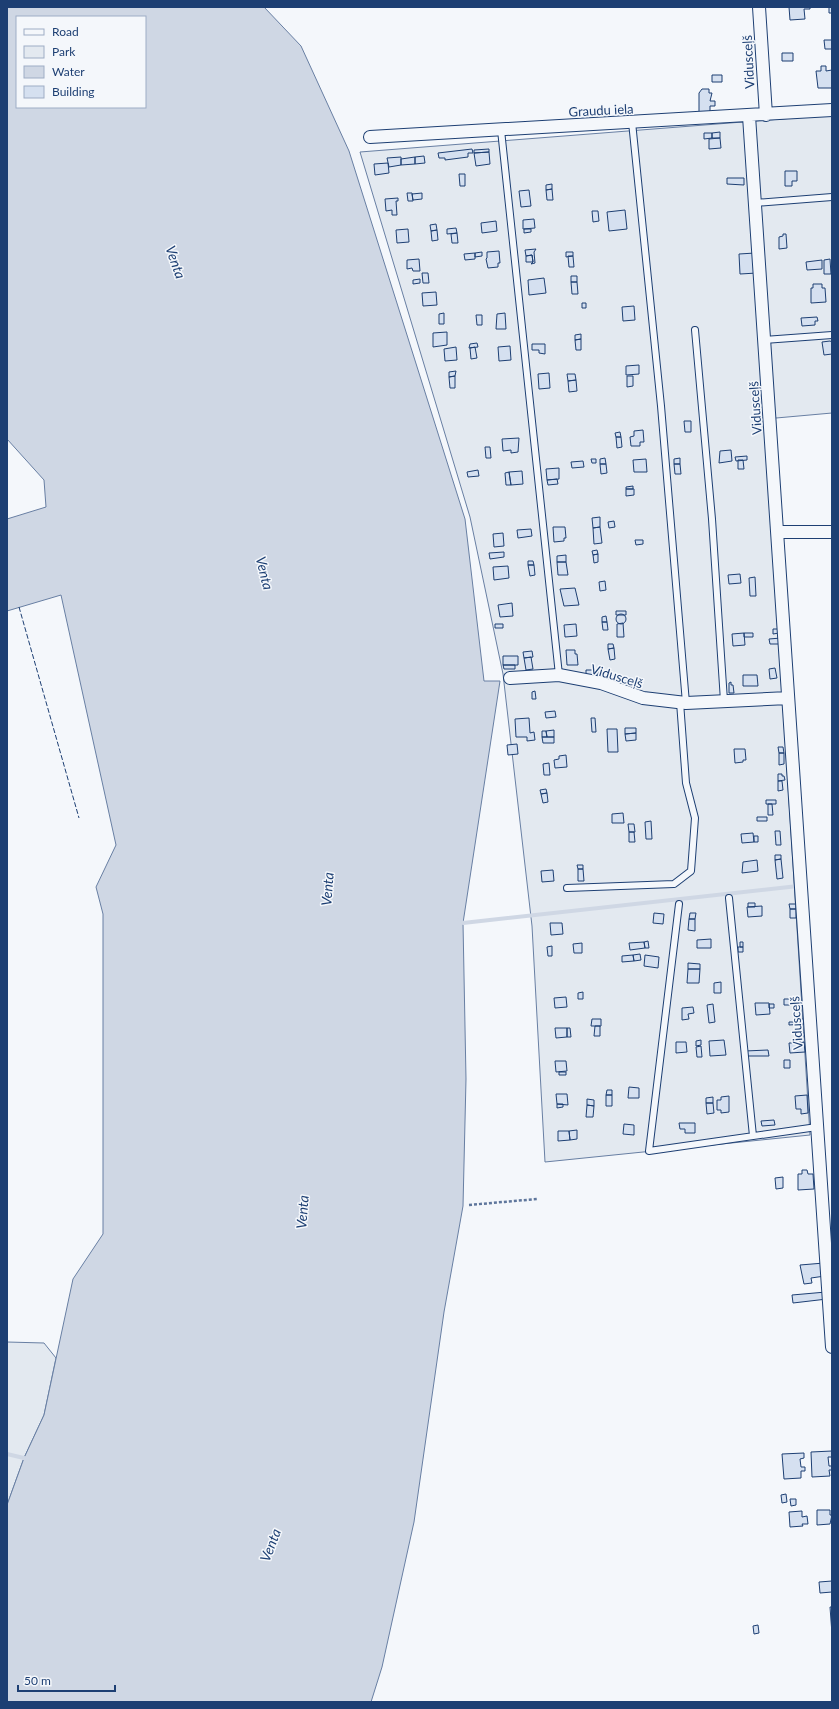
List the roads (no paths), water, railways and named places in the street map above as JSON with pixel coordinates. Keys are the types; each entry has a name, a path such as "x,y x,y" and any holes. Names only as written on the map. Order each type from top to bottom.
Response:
{"street":[{"name":"Vidusceļš","path":"759,7 766,115"},
{"name":"Graudu iela","path":"370,137 832,110"},
{"name":"Vidusceļš","path":"749,116 832,1347"},
{"path":"777,532 832,532"},
{"name":"Vidusceļš","path":"510,678 559,675 601,683 643,698 683,702 788,698"}],"lane":[{"path":"567,888 674,884 691,871 695,818 686,782 683,702 660,398 632,122"},
{"path":"501,130 559,675"},
{"path":"755,203 832,197"},
{"path":"695,330 712,519 724,701"},
{"path":"764,340 832,335"},
{"path":"729,898 753,1136"},
{"path":"680,904 649,1151 817,1127"}],"water":[{"name":"Venta","path":"7,7 264,7 301,46 349,151 465,519 484,681 500,681 463,923 466,1079 463,1206 444,1312 414,1522 382,1667 371,1702 7,1702 7,1505 24,1458 44,1415 73,1279 103,1234 103,914 96,887 116,845 61,595 7,611 7,519 46,507 44,480 7,439"}],"waterway":[{"path":"459,920 463,923 798,886"},
{"path":"7,1454 28,1459"}]}
